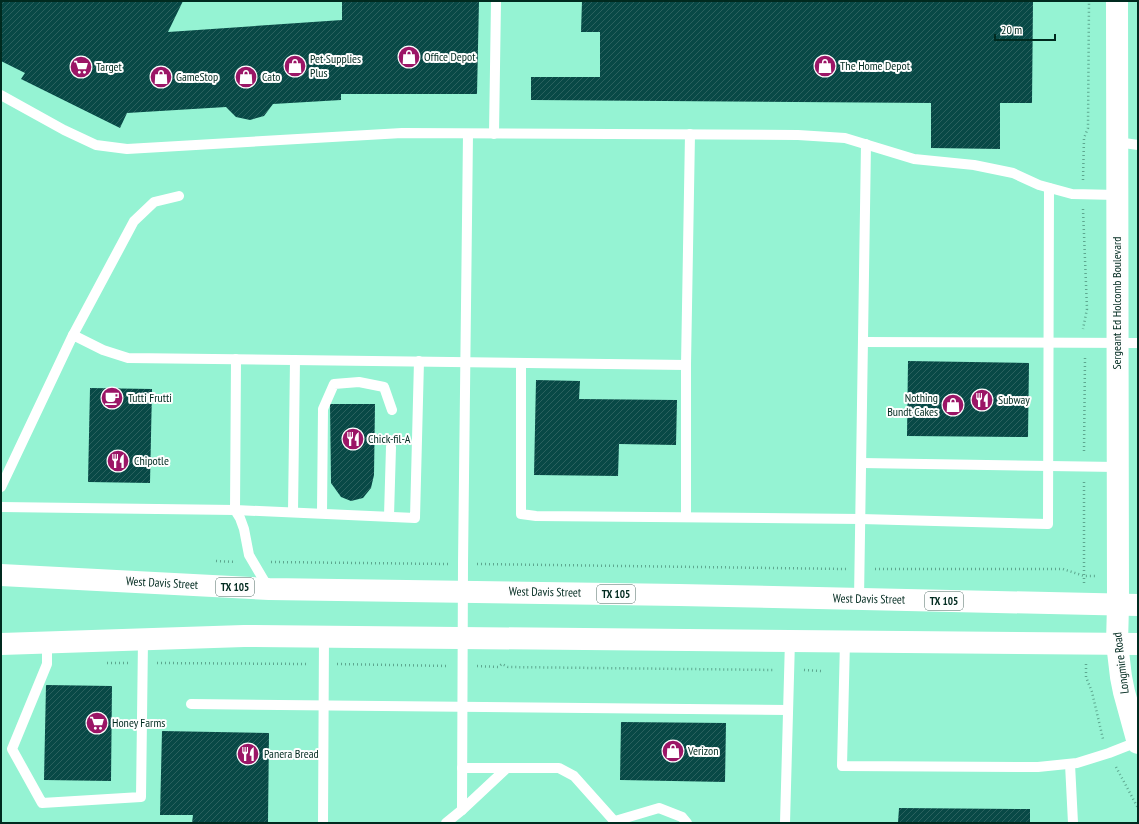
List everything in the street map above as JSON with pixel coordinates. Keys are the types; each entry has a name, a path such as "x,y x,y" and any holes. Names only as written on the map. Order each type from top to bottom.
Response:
{"main road":[{"name":"Sergeant Ed Holcomb Boulevard","path":"1117,1 1117,195 1127,344 1117,467 1117,576 1128,605"},
{"name":"West Davis Street","path":"1,575 269,589 1128,605"},
{"name":"Longmire Road","path":"1128,605 1117,643 1124,692 1138,742"},
{"path":"1,644 47,644 244,636 324,636 1138,644"}],"lane":[{"path":"494,134 496,1"},
{"path":"1,94 64,130 96,145 127,149 395,134 798,135 845,138 914,159 974,165 1012,173 1039,185 1072,194 1117,195"},
{"path":"462,810 462,638 468,134"},
{"path":"686,517 686,365 690,134"},
{"path":"1117,142 1138,145"},
{"path":"859,599 866,144"},
{"path":"521,363 521,514 536,516 861,519 1048,524 1050,343 1049,188"},
{"path":"1,487 73,335 134,221 154,202 179,196"},
{"path":"73,335 103,350 128,358 686,365"},
{"path":"863,342 1127,344"},
{"path":"236,359 235,510 244,529 246,545 252,562 269,589"},
{"path":"294,512 295,360"},
{"path":"1,507 235,510 415,518 419,362"},
{"path":"322,513 322,409 334,384 359,382 384,387 392,410"},
{"path":"390,516 391,447"},
{"path":"862,463 1117,467"},
{"path":"323,823 324,636"},
{"path":"47,644 47,664 12,749 42,803 141,797 143,640"},
{"path":"786,823 790,640"},
{"path":"844,641 842,766 1038,767 1077,763 1138,742"},
{"path":"191,704 788,710"},
{"path":"1070,764 1073,823"},
{"path":"462,768 558,768 574,776 616,822 659,808 682,817 687,823"},
{"path":"446,823 462,810 506,768"}],"path":[{"path":"1085,604 1085,343 1083,326 1087,309 1082,194 1084,138 1088,128 1089,1"},
{"path":"216,561 860,570 1063,569 1084,576 1117,576"},
{"path":"1086,643 1086,677 1092,692 1104,742 1138,808"},
{"path":"106,663 324,664 498,667 502,664 508,667 822,671"}],"building":[{"path":"1,1 183,1 168,32 342,20 342,1 479,1 477,94 341,94 341,100 273,104 264,116 250,120 236,117 226,107 127,113 120,128 21,79 25,73 1,61"},
{"name":"The Home Depot","path":"582,1 1033,1 1032,103 1000,103 1000,149 931,148 931,103 531,100 531,77 600,77 600,32 581,32"},
{"path":"908,361 1029,363 1028,437 907,436"},
{"path":"536,380 580,381 579,399 677,400 676,445 619,444 618,476 534,475"},
{"path":"90,388 152,389 150,483 88,482"},
{"name":"Chick-fil-A","path":"330,404 375,404 374,475 371,488 363,498 351,501 341,497 331,483"},
{"path":"46,685 112,686 111,781 44,780"},
{"path":"621,722 726,723 725,782 620,780"},
{"path":"162,731 269,733 268,823 192,823 193,815 160,815"},
{"path":"899,808 1030,809 1030,823 898,823"}],"place":[{"name":"Office Depot","path":"409,57"},
{"name":"Pet Supplies Plus","path":"295,66"},
{"name":"The Home Depot","path":"825,66"},
{"name":"Target","path":"81,67"},
{"name":"GameStop","path":"161,77"},
{"name":"Cato","path":"246,77"},
{"name":"Tutti Frutti","path":"112,398"},
{"name":"Subway","path":"982,400"},
{"name":"Nothing Bundt Cakes","path":"953,405"},
{"name":"Chick-fil-A","path":"353,439"},
{"name":"Chipotle","path":"118,461"},
{"name":"Honey Farms","path":"97,723"},
{"name":"Verizon","path":"673,751"},
{"name":"Panera Bread","path":"248,754"}]}
